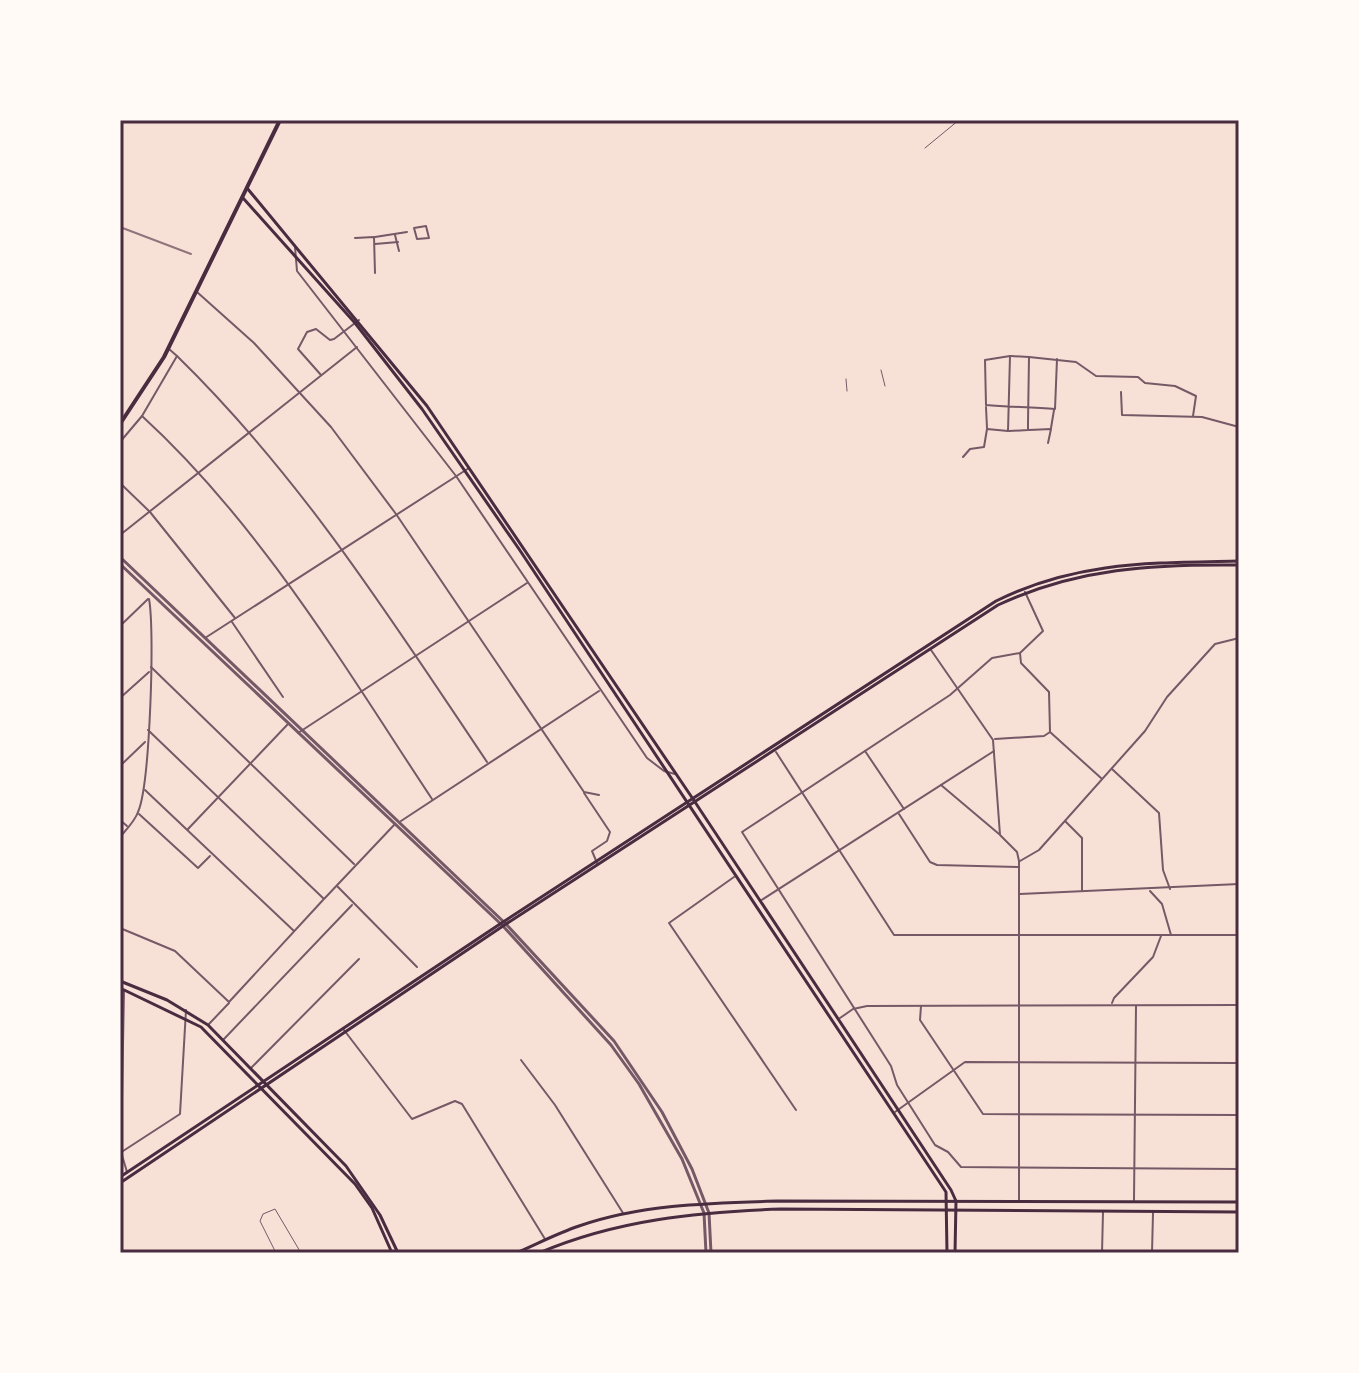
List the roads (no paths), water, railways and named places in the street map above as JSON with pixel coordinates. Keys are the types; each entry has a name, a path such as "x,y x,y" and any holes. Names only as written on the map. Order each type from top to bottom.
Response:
{"main road":[{"path":"120,424 168,348 280,120"},
{"path":"247,188 357,321 467,469 694,801 739,874"},
{"path":"243,198 357,321"},
{"path":"521,548 897,1110 949,1201 947,1253"},
{"path":"503,924 929,646 1025,591 1096,571 1163,563 1239,563"},
{"path":"120,1183 127,1175 503,924 690,804"},
{"path":"805,973 839,1019 956,1201 955,1253"},
{"path":"120,981 186,1010 208,1025 355,1184 372,1208 392,1253"},
{"path":"122,989 183,1016 217,1041 363,1187 398,1253"},
{"path":"120,1177 127,1175"},
{"path":"991,1201 991,1210"},
{"path":"516,1253 579,1226 623,1215 704,1204 1239,1202"},
{"path":"539,1253 582,1234 625,1224 706,1213 949,1210 1239,1212"},
{"path":"623,1215 625,1224"}],"street":[{"path":"355,238 407,232"},
{"path":"395,234 399,251"},
{"path":"374,237 375,273"},
{"path":"374,244 398,242"},
{"path":"295,246 295,268 456,476 647,758 675,774"},
{"path":"197,292 303,393 396,514 610,834 607,841 592,851 597,863"},
{"path":"322,376 298,349 312,329 330,340 357,321"},
{"path":"120,535 303,393 358,346"},
{"path":"168,348 251,431 343,547 488,763"},
{"path":"120,442 142,416 177,356"},
{"path":"1008,431 1010,356"},
{"path":"963,457 970,449 984,447 987,429 985,360 1010,356 1057,359 1076,362 1096,376 1138,377 1145,383 1175,386 1196,396 1193,416"},
{"path":"1028,430 1029,357"},
{"path":"1048,443 1055,409 1057,359"},
{"path":"1121,392 1122,415 1193,416 1239,427"},
{"path":"986,405 1055,409"},
{"path":"142,416 200,472 289,585 433,800"},
{"path":"987,429 1051,429"},
{"path":"203,639 467,469"},
{"path":"120,483 150,512 235,619"},
{"path":"120,560 503,924 614,1041 662,1112 704,1204 708,1253"},
{"path":"300,732 528,582"},
{"path":"1025,591 1043,631 1020,653 992,658 958,688 742,832 891,1066 894,1081 935,1145 948,1152 961,1167 1239,1169"},
{"path":"120,626 155,593"},
{"path":"120,837 138,813 144,789 151,667 149,599"},
{"path":"231,621 283,697"},
{"path":"1019,861 1039,850 1215,644 1239,638"},
{"path":"929,646 993,740 1000,835"},
{"path":"1020,653 1021,663 1049,692 1050,732 1102,779"},
{"path":"151,667 355,865"},
{"path":"120,698 150,672"},
{"path":"208,1025 397,822 600,690"},
{"path":"187,830 290,722"},
{"path":"148,730 324,899"},
{"path":"993,740 1044,736 1050,732"},
{"path":"120,766 147,740"},
{"path":"774,748 894,935 1239,935"},
{"path":"864,749 904,810"},
{"path":"758,902 996,751"},
{"path":"1111,768 1159,813 1163,870 1171,890"},
{"path":"941,785 1000,835 1017,852 1019,861 1019,1201"},
{"path":"144,789 295,933"},
{"path":"584,792 599,795"},
{"path":"138,813 198,868 212,854"},
{"path":"898,813 930,862 937,865 1019,867"},
{"path":"120,820 127,827"},
{"path":"1064,821 1082,838 1082,893"},
{"path":"739,874 669,923 796,1110"},
{"path":"1019,894 1171,890 1239,884"},
{"path":"337,886 352,905 417,967"},
{"path":"1149,891 1162,904 1171,935"},
{"path":"223,1040 352,905"},
{"path":"120,928 175,951 229,1002"},
{"path":"1112,1005 1114,998 1153,957 1161,936"},
{"path":"250,1069 359,959"},
{"path":"122,989 121,1152 127,1175"},
{"path":"921,1005 920,1020 983,1114 1239,1115"},
{"path":"839,1019 853,1009 921,1005 1239,1005"},
{"path":"1134,1201 1136,1005"},
{"path":"121,1152 180,1114 183,1016 186,1010"},
{"path":"346,1031 412,1119 455,1101 462,1104 546,1240"},
{"path":"521,1060 555,1105 623,1215"},
{"path":"897,1110 965,1062 1239,1063"},
{"path":"1102,1253 1104,1211"},
{"path":"1152,1253 1153,1212"}],"lane":[{"path":"925,148 959,120"},
{"path":"881,370 885,386"},
{"path":"846,379 847,391"},
{"path":"276,1253 260,1221 263,1214 275,1209 301,1253"}],"railway":[{"path":"120,227 191,254"}]}
